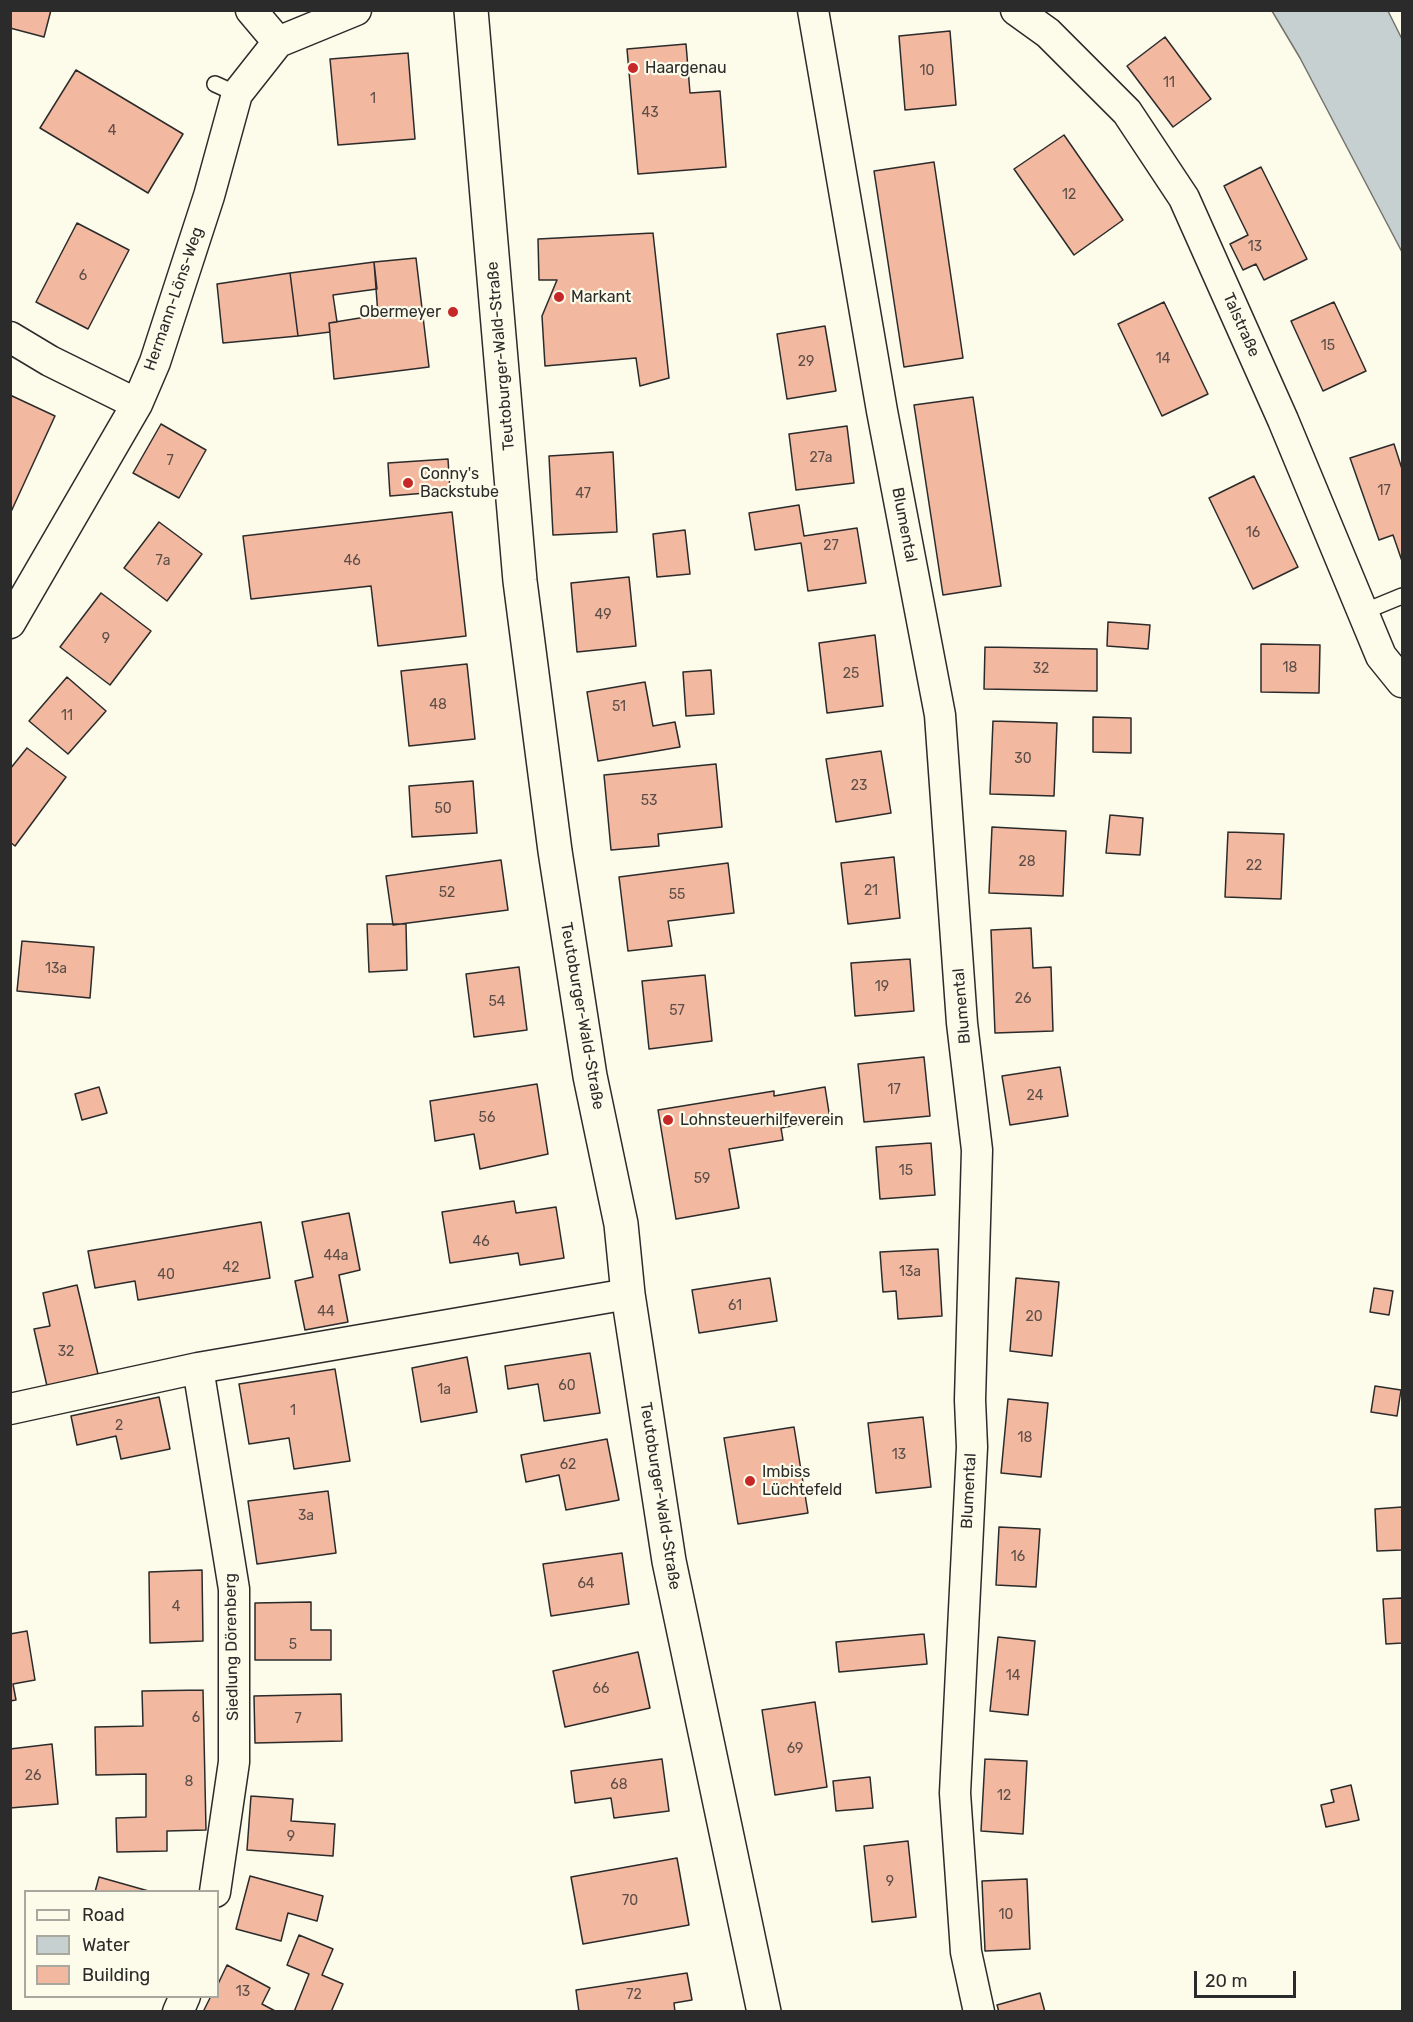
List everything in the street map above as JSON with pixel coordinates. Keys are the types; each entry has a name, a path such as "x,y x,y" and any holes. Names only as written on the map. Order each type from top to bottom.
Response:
{"main road":[{"name":"Teutoburger-Wald-Straße","path":"471,10 520,581 557,863 590,1076 621,1224 628,1294 669,1561 764,2012"}],"street":[{"path":"251,10 278,42"},
{"name":"Hermann-Löns-Weg","path":"10,623 137,404 155,362 209,196 226,89 278,42 356,10"},
{"name":"Blumental","path":"813,10 882,411 940,714 962,1023 977,1150 970,1400 972,1447 955,1793 966,1952 979,2012"},
{"name":"Talstraße","path":"1016,10 1048,33 1127,112 1184,198 1283,420 1381,656 1402,682"},
{"path":"10,337 50,361 137,404"},
{"path":"10,1409 198,1368 628,1294"},
{"name":"Siedlung Dörenberg","path":"198,1368 234,1589 234,1762 215,1890"},
{"path":"178,2012 184,1998"}],"lane":[{"path":"1363,612 1402,596"}],"water":[{"path":"1272,11 1388,11 1402,39 1402,252 1300,58"}],"building":[{"path":"10,10 51,10 44,37 10,28"},
{"path":"950,31 956,105 905,110 899,36"},
{"path":"1165,37 1211,99 1173,127 1127,66"},
{"path":"686,44 690,93 720,91 726,167 638,174 627,49"},
{"path":"408,53 415,139 338,145 330,59"},
{"path":"76,70 183,134 148,193 40,128"},
{"path":"1064,135 1123,220 1074,255 1014,169"},
{"path":"934,162 963,358 904,367 874,171"},
{"path":"1261,167 1307,259 1264,280 1256,264 1243,270 1230,244 1248,235 1224,186"},
{"path":"77,223 129,250 88,329 36,302"},
{"path":"653,233 669,378 640,386 636,358 545,366 542,316 557,280 539,280 538,239"},
{"path":"416,258 429,367 334,379 329,323 378,315 374,262"},
{"path":"374,262 377,289 333,295 337,322 329,323 330,332 298,336 290,273"},
{"path":"290,273 298,336 223,343 217,284"},
{"path":"1164,302 1208,394 1162,416 1118,324"},
{"path":"1334,302 1366,371 1323,391 1291,321"},
{"path":"825,326 836,391 787,399 777,334"},
{"path":"10,395 55,416 10,514"},
{"path":"973,397 1001,586 943,595 914,405"},
{"path":"161,424 206,450 179,498 133,473"},
{"path":"847,426 854,483 796,490 789,434"},
{"path":"1394,444 1402,469 1402,561 1393,535 1379,540 1350,458"},
{"path":"613,452 617,532 553,535 549,456"},
{"path":"448,459 450,491 390,496 388,463"},
{"path":"1254,476 1298,567 1253,589 1209,498"},
{"path":"799,505 804,536 857,528 866,583 808,591 801,543 755,550 749,513"},
{"path":"452,512 466,636 378,646 371,586 251,599 243,536"},
{"path":"159,522 202,554 167,601 124,568"},
{"path":"685,530 690,574 657,577 653,534"},
{"path":"629,577 636,646 577,652 571,583"},
{"path":"101,593 151,631 110,685 60,647"},
{"path":"1108,622 1150,625 1148,649 1107,646"},
{"path":"875,635 883,706 827,713 819,643"},
{"path":"1261,644 1320,645 1319,693 1261,692"},
{"path":"985,647 1097,649 1097,691 984,689"},
{"path":"467,664 475,739 409,746 401,671"},
{"path":"711,670 714,714 686,716 683,672"},
{"path":"67,677 106,711 68,754 29,721"},
{"path":"645,682 653,726 675,722 680,747 598,761 587,692"},
{"path":"1093,717 1131,718 1131,753 1093,752"},
{"path":"993,721 1057,723 1054,796 990,794"},
{"path":"27,748 66,777 15,846 10,842 10,769"},
{"path":"881,751 891,813 836,822 826,759"},
{"path":"716,764 722,827 658,834 659,846 611,850 604,775"},
{"path":"473,781 477,833 412,837 409,786"},
{"path":"1110,815 1143,818 1140,855 1106,853"},
{"path":"992,827 1066,831 1063,896 989,893"},
{"path":"1228,832 1284,834 1281,899 1225,897"},
{"path":"894,857 900,918 848,924 841,863"},
{"path":"501,860 508,910 393,925 386,876"},
{"path":"728,863 734,913 668,921 672,946 628,951 619,877"},
{"path":"367,924 406,924 407,970 369,972"},
{"path":"1031,928 1033,968 1051,967 1053,1031 995,1033 991,930"},
{"path":"22,941 94,947 90,998 17,991"},
{"path":"910,959 914,1011 855,1016 851,963"},
{"path":"519,967 527,1030 474,1037 466,974"},
{"path":"705,975 712,1041 649,1049 642,981"},
{"path":"924,1057 930,1116 864,1122 858,1064"},
{"path":"1060,1067 1068,1116 1010,1125 1002,1076"},
{"path":"537,1084 548,1154 480,1169 474,1134 435,1141 430,1101"},
{"path":"99,1087 107,1113 82,1120 75,1094"},
{"path":"825,1087 830,1119 781,1128 783,1140 729,1149 739,1208 676,1219 658,1110 774,1091 774,1096"},
{"path":"931,1143 935,1195 880,1199 876,1147"},
{"path":"514,1201 516,1213 556,1207 564,1258 520,1265 518,1253 450,1263 442,1212"},
{"path":"349,1213 360,1270 339,1275 348,1322 305,1330 295,1281 313,1277 302,1222"},
{"path":"261,1222 270,1278 138,1300 135,1281 95,1288 88,1251"},
{"path":"938,1249 942,1316 898,1319 896,1291 883,1292 880,1252"},
{"path":"770,1278 777,1321 699,1333 692,1290"},
{"path":"1016,1278 1059,1282 1052,1356 1010,1351"},
{"path":"77,1285 98,1374 47,1386 34,1329 50,1326 43,1293"},
{"path":"1374,1288 1393,1291 1389,1315 1370,1312"},
{"path":"590,1353 600,1413 544,1421 538,1384 508,1389 505,1366"},
{"path":"467,1357 477,1412 421,1422 412,1368"},
{"path":"335,1369 350,1461 294,1469 289,1438 249,1444 239,1384"},
{"path":"1375,1386 1401,1390 1397,1416 1371,1412"},
{"path":"159,1397 170,1449 121,1459 116,1436 77,1445 71,1416"},
{"path":"1008,1399 1048,1403 1041,1477 1001,1473"},
{"path":"923,1417 931,1487 876,1493 868,1423"},
{"path":"794,1427 808,1513 738,1524 724,1438"},
{"path":"607,1439 619,1500 566,1510 559,1475 526,1482 521,1455"},
{"path":"328,1491 336,1553 257,1564 248,1501"},
{"path":"1402,1507 1402,1550 1377,1551 1375,1509"},
{"path":"999,1527 1040,1529 1036,1587 996,1585"},
{"path":"622,1553 629,1604 551,1616 543,1564"},
{"path":"202,1570 203,1641 150,1643 149,1572"},
{"path":"1402,1598 1402,1643 1386,1644 1383,1599"},
{"path":"311,1602 311,1630 331,1630 331,1660 255,1660 255,1603"},
{"path":"27,1631 35,1680 13,1684 16,1700 10,1701 10,1634"},
{"path":"924,1634 927,1664 839,1672 836,1642"},
{"path":"998,1637 1035,1641 1028,1715 990,1711"},
{"path":"638,1652 650,1708 565,1727 553,1671"},
{"path":"203,1690 206,1830 167,1831 167,1851 117,1852 116,1818 146,1817 146,1774 96,1775 95,1727 143,1726 142,1691"},
{"path":"341,1694 342,1741 255,1743 254,1696"},
{"path":"815,1702 827,1787 775,1795 762,1710"},
{"path":"52,1744 58,1804 10,1808 10,1749"},
{"path":"662,1759 669,1811 614,1818 611,1798 575,1803 571,1771"},
{"path":"985,1759 1027,1761 1023,1834 981,1831"},
{"path":"870,1777 873,1808 836,1811 833,1781"},
{"path":"1351,1785 1359,1820 1326,1827 1321,1805 1334,1802 1331,1790"},
{"path":"251,1796 293,1799 291,1821 335,1824 333,1856 247,1850"},
{"path":"908,1841 916,1917 872,1922 864,1846"},
{"path":"677,1858 689,1925 583,1944 571,1877"},
{"path":"250,1876 323,1896 317,1921 288,1913 281,1941 236,1929"},
{"path":"99,1877 145,1890 96,1890"},
{"path":"1027,1879 1030,1949 985,1951 982,1881"},
{"path":"299,1935 333,1949 322,1975 343,1984 331,2012 294,2012 309,1974 287,1965"},
{"path":"227,1965 270,1988 262,2004 277,2012 203,2012 210,1998 219,1998 219,1982"},
{"path":"687,1973 692,2000 674,2003 675,2012 579,2012 576,1990"},
{"path":"1040,1993 1045,2012 999,2012 997,2005"}],"place":[{"name":"Haargenau","path":"633,68"},
{"name":"Markant","path":"559,297"},
{"name":"Obermeyer","path":"453,312"},
{"name":"Conny's Backstube","path":"408,483"},
{"name":"Lohnsteuerhilfeverein","path":"668,1120"},
{"name":"Imbiss Lüchtefeld","path":"750,1481"}]}
